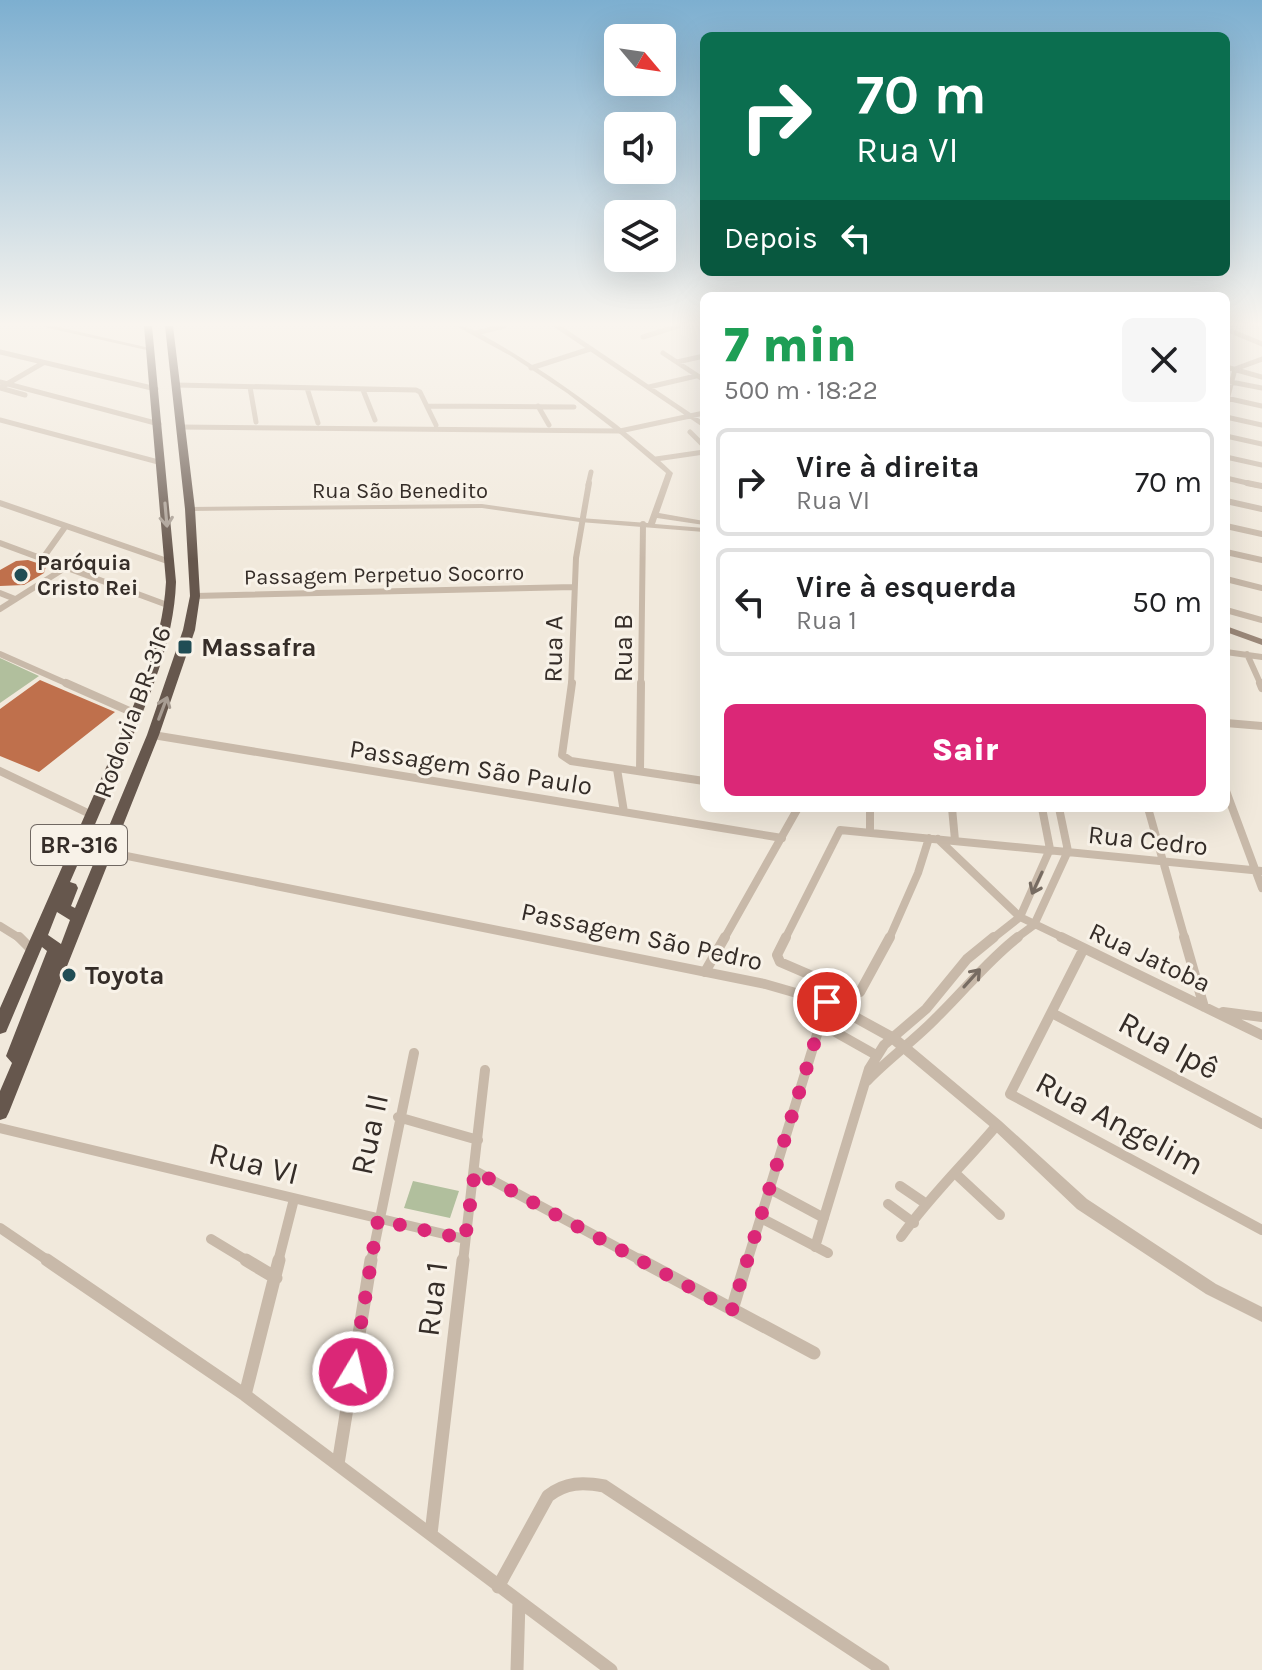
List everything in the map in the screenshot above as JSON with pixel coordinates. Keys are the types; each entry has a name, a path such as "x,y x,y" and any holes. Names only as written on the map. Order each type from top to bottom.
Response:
{"highway":[{"name":"BR-316","path":"157,404 170,562 170,606"},
{"path":"172,404 179,410"},
{"name":"BR-316","path":"178,404 190,503"},
{"name":"Rodovia BR-316","path":"0,1112 107,852 185,647 195,596 190,503"},
{"name":"Rodovia BR-316","path":"0,1027 136,714 156,662 170,606"},
{"path":"80,918 63,909 84,857 83,835"},
{"path":"9,1089 14,1054 55,953 55,948 36,944"}],"main road":[{"path":"1230,630 1262,642"}],"street":[{"path":"83,404 159,424"},
{"path":"253,404 256,422"},
{"path":"312,404 318,423"},
{"path":"369,404 375,420"},
{"path":"582,404 656,459 671,476 655,515 647,525"},
{"path":"674,404 700,422"},
{"path":"436,425 427,406 574,407"},
{"path":"484,406 490,416"},
{"path":"538,406 549,425"},
{"path":"180,427 229,425 620,431 700,414"},
{"path":"1230,418 1262,425"},
{"path":"0,420 162,463"},
{"path":"690,432 700,444"},
{"path":"1230,437 1262,444"},
{"path":"656,459 700,450"},
{"path":"1230,458 1262,465"},
{"name":"Rua A","path":"591,472 580,520 574,587 573,683 562,755 567,760 617,769"},
{"path":"1230,479 1262,486"},
{"path":"1230,502 1262,509"},
{"path":"0,503 170,562"},
{"name":"Rua São Benedito","path":"190,503 473,505 580,520 700,530"},
{"path":"655,515 700,522"},
{"name":"Rua B","path":"640,771 647,525"},
{"path":"43,558 65,527"},
{"path":"1230,527 1262,534"},
{"path":"0,543 170,606"},
{"path":"1230,553 1262,560"},
{"path":"0,609 65,568"},
{"path":"1230,580 1262,588"},
{"name":"Passagem Perpetuo Socorro","path":"195,596 574,587"},
{"path":"0,593 15,599"},
{"path":"1230,611 1262,620"},
{"path":"1230,652 1262,657"},
{"path":"0,654 136,714"},
{"path":"1247,654 1262,688"},
{"path":"1230,723 1262,726"},
{"name":"Passagem São Paulo","path":"153,735 782,838"},
{"path":"624,812 617,769 700,780"},
{"path":"0,771 92,815"},
{"path":"1230,801 1259,870 1262,888"},
{"path":"705,972 796,812"},
{"path":"870,812 870,831"},
{"path":"952,812 955,840"},
{"path":"815,1247 876,1055 926,1009 967,959 1020,917 1050,849 1043,812"},
{"path":"867,1082 936,1019 991,958 1034,925 1068,851 1060,812"},
{"path":"1149,812 1209,1009 1262,1017"},
{"name":"Rua Cedro","path":"933,838 890,933 863,987 856,993 785,965 778,958 840,830 870,831 1050,849 1164,863 1259,870"},
{"name":"Rua Jatoba","path":"933,838 1020,917 1262,1035"},
{"name":"Passagem São Pedro","path":"107,852 765,984 827,1002 893,1038 997,1125 1082,1204 1211,1289 1262,1315"},
{"path":"0,926 36,944"},
{"name":"Rua Angelim","path":"1083,950 1010,1094 1262,1230"},
{"path":"732,1310 827,1002"},
{"path":"926,1009 936,1019"},
{"name":"Rua Ipê","path":"1052,1013 1262,1124"},
{"path":"821,1024 876,1055"},
{"name":"Rua II","path":"338,1464 378,1220 414,1053"},
{"name":"Rua 1","path":"431,1534 485,1070"},
{"path":"398,1117 478,1140"},
{"path":"901,1237 914,1223 925,1203 956,1174 997,1125"},
{"name":"Rua VI","path":"0,1128 465,1239"},
{"path":"475,1171 814,1353"},
{"path":"956,1174 1000,1215"},
{"path":"900,1186 925,1203"},
{"path":"770,1189 824,1218"},
{"path":"245,1395 294,1199"},
{"path":"888,1204 914,1223"},
{"path":"761,1218 828,1253"},
{"path":"0,1228 245,1395 611,1670"},
{"path":"211,1239 276,1278"},
{"path":"498,1587 548,1496 557,1488 569,1484 595,1484 604,1486 883,1670"},
{"path":"517,1670 519,1601"}],"green space":[{"path":"0,658 39,676 0,703"},
{"path":"413,1181 459,1191 450,1218 404,1208"}],"building":[{"name":"Paróquia Cristo Rei","path":"28,560 46,566 44,573 24,585 0,586 0,570 16,561"},
{"path":"40,680 115,712 39,772 0,756 0,709"}],"place":[{"name":"Paróquia Cristo Rei","path":"21,575"},
{"name":"Massafra","path":"185,647"},
{"name":"Toyota","path":"69,975"}],"route":[{"path":"353,1372 378,1220 465,1239 475,1171 732,1310 827,1002"}]}
